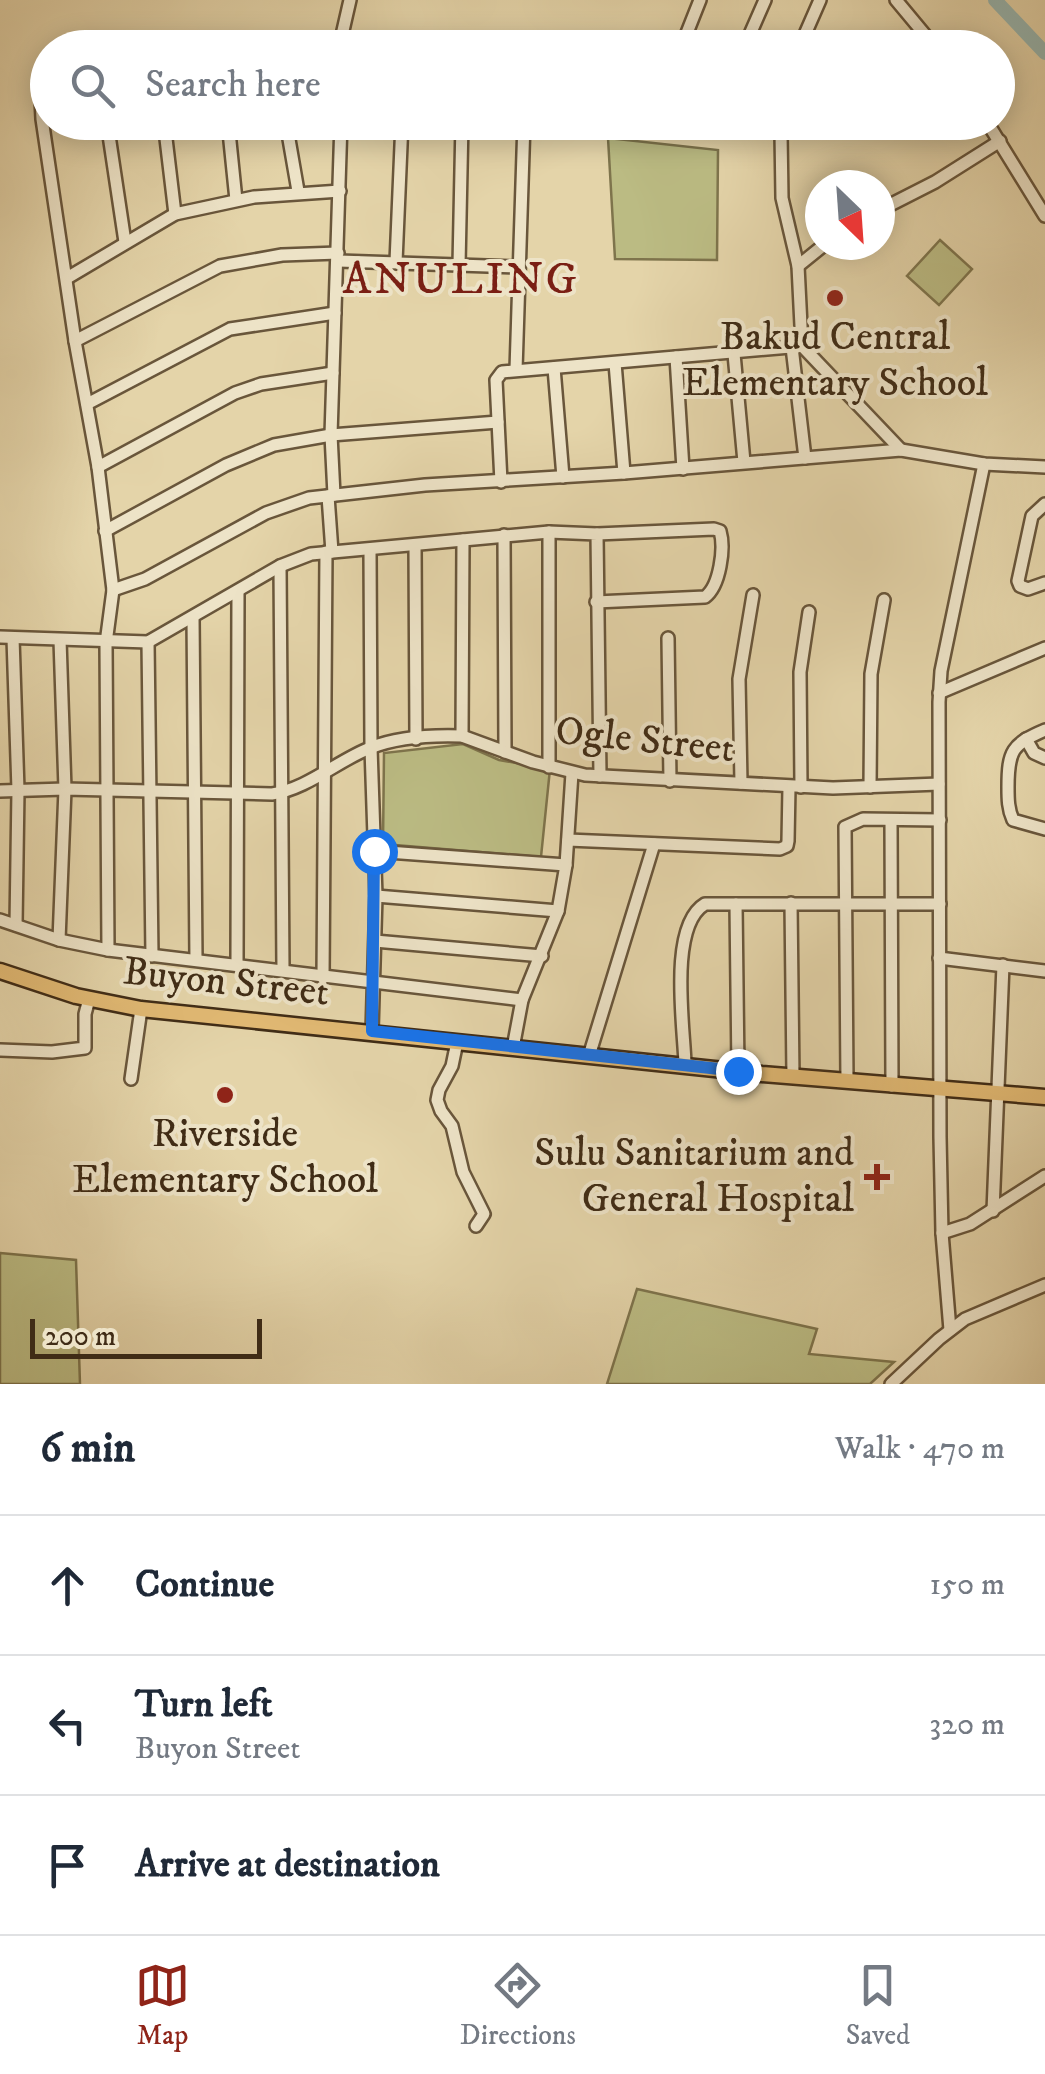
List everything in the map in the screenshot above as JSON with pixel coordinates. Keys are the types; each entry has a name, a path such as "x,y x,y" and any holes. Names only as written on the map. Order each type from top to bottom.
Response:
{"main road":[{"name":"Buyon Street","path":"0,972 89,998 141,1008 792,1077 1045,1097"}],"street":[{"path":"343,30 350,0"},
{"path":"687,30 700,0"},
{"path":"752,30 765,0"},
{"path":"807,30 820,0"},
{"path":"896,0 921,30"},
{"path":"45,140 98,466 113,590 106,643 108,950"},
{"path":"109,140 125,242"},
{"path":"166,140 175,214"},
{"path":"230,140 236,200"},
{"path":"289,140 298,192"},
{"path":"323,978 331,436 341,140"},
{"path":"396,262 401,140"},
{"path":"458,265 461,140"},
{"path":"516,370 523,140"},
{"path":"781,140 783,212 798,266 797,346 805,458"},
{"path":"895,202 1000,141 1045,216"},
{"path":"67,278 175,214 236,200 340,191"},
{"path":"75,341 220,266 282,255 519,267"},
{"path":"798,266 805,260"},
{"path":"88,404 230,330 335,313"},
{"path":"501,482 496,378 502,372 797,346"},
{"path":"797,346 900,450"},
{"path":"734,354 744,462"},
{"path":"676,358 683,469"},
{"path":"615,363 624,473"},
{"path":"554,368 563,477"},
{"path":"98,466 235,393 261,384 333,373"},
{"path":"106,531 243,457 274,445 331,436 498,422"},
{"path":"113,590 146,579 281,506 331,496 425,485 683,469 900,450 984,464 1045,467"},
{"path":"950,1330 942,1232 939,693 984,464"},
{"path":"1045,504 1032,516 1018,581 1024,589 1045,583"},
{"path":"16,925 18,790 6,637 148,642 280,566 329,552 549,532 720,531 715,586 704,597 596,602"},
{"path":"549,532 550,767"},
{"path":"597,534 600,776"},
{"path":"504,536 505,752"},
{"path":"462,736 463,540"},
{"path":"415,546 416,739"},
{"path":"370,550 370,748 376,896 372,1031"},
{"path":"280,566 283,969"},
{"path":"237,963 238,590"},
{"path":"740,784 739,680 753,595"},
{"path":"870,788 871,674 884,600"},
{"path":"568,840 784,848 795,787 800,672 809,612"},
{"path":"193,618 196,959"},
{"path":"668,638 670,781"},
{"path":"59,940 64,789 60,640"},
{"path":"148,642 152,956"},
{"path":"939,693 1045,648"},
{"path":"1045,730 1026,739 1010,757 1009,810 1017,823 1045,829"},
{"name":"Ogle Street","path":"0,791 283,792 370,748 462,736 550,767 600,776 795,787 940,784"},
{"path":"1026,739 1034,753 1045,758"},
{"path":"513,1048 522,1000 558,911 566,865 572,773"},
{"path":"847,1081 845,828 863,819 940,820"},
{"path":"891,820 892,1086"},
{"path":"589,1056 654,844"},
{"path":"374,851 566,865"},
{"path":"376,896 558,911"},
{"path":"685,1064 681,979 684,944 691,920 705,904 940,904"},
{"path":"736,904 738,1071"},
{"path":"792,904 792,1077"},
{"path":"0,920 59,940 108,950 522,1000"},
{"path":"374,942 542,956"},
{"path":"939,958 1045,972"},
{"path":"993,1211 1003,965"},
{"path":"0,1050 52,1052 85,1048 89,998"},
{"path":"132,1080 141,1008"},
{"path":"457,1042 438,1100 452,1126 463,1172 482,1206 484,1214 476,1226"},
{"path":"942,1232 958,1230 993,1211 1045,1176"},
{"path":"891,1384 965,1319 1045,1284"}],"green space":[{"path":"608,140 718,150 717,260 615,259"},
{"path":"940,240 972,269 939,305 907,276"},
{"path":"463,744 499,760 550,769 541,857 383,844 384,753"},
{"path":"0,1253 76,1260 80,1384 0,1384"},
{"path":"637,1289 817,1329 809,1354 894,1362 870,1384 607,1384"}],"waterway":[{"path":"995,0 1045,53"}],"place":[{"name":"Bakud Central Elementary School","path":"835,298"},
{"name":"Riverside Elementary School","path":"225,1095"},
{"name":"Sulu Sanitarium and General Hospital","path":"877,1177"}],"district":[{"name":"ANULING","path":"461,280"}],"route":[{"path":"374,851 372,1031 738,1071"}]}
